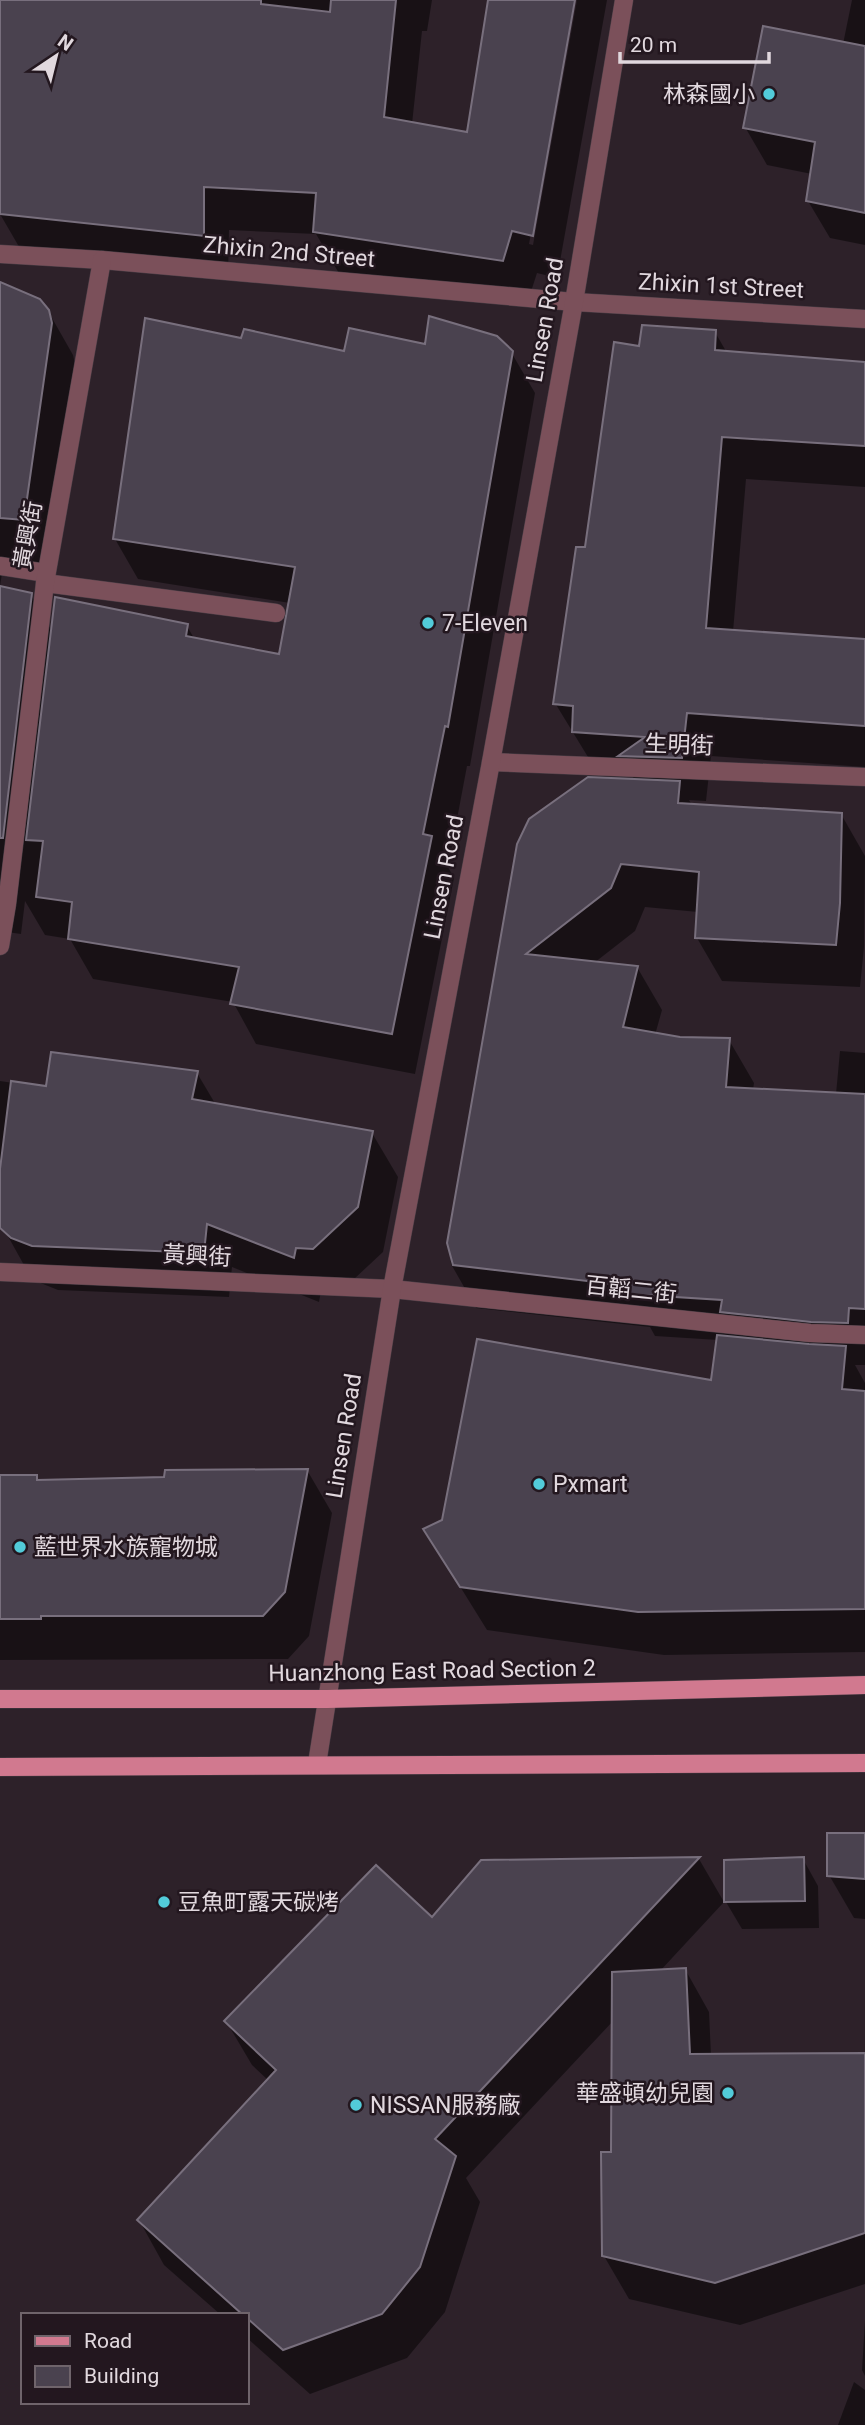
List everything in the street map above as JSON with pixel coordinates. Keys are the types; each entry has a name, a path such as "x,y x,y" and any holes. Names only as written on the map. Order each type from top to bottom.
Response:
{"main road":[{"name":"Huanzhong East Road Section 2","path":"0,1699 327,1699 865,1685"},
{"path":"0,1767 865,1763"}],"street":[{"name":"Linsen Road","path":"317,1764 392,1289 574,302 624,0"},
{"name":"Zhixin 2nd Street","path":"0,254 102,260 574,302"},
{"name":"黃興街","path":"0,946 45,578 102,260"},
{"name":"Zhixin 1st Street","path":"574,302 865,319"},
{"path":"0,566 45,578 276,613"},
{"name":"生明街","path":"491,762 865,777"},
{"name":"黃興街","path":"0,1272 392,1289"},
{"name":"百韜二街","path":"392,1289 810,1333 865,1335"}],"building":[{"path":"0,0 261,0 261,4 330,12 331,0 396,0 384,117 467,132 488,0 575,0 533,236 512,231 503,261 313,232 316,193 204,187 204,236 0,214"},
{"path":"763,26 865,46 865,213 806,201 815,142 743,128"},
{"path":"0,282 40,299 49,310 52,323 24,520 0,518"},
{"path":"429,316 497,336 513,351 448,727 445,726 423,834 432,836 392,1034 230,1004 239,967 68,939 72,902 36,897 43,841 26,840 55,597 188,624 186,636 279,654 295,567 113,539 145,318 241,338 244,329 344,351 349,328 425,344"},
{"path":"642,325 716,330 715,350 865,362 865,446 722,437 706,628 865,639 865,726 687,713 682,758 618,756 645,737 572,732 573,706 553,704 576,547 585,547 614,342 639,346"},
{"path":"0,586 32,593 3,838 0,838"},
{"path":"588,777 680,781 678,803 842,813 836,945 695,938 699,872 621,864 611,888 526,954 638,966 623,1027 680,1037 730,1038 726,1087 865,1094 865,1309 849,1308 848,1323 811,1322 720,1312 722,1300 628,1294 629,1286 453,1265 447,1243 517,844 529,819"},
{"path":"51,1052 198,1071 192,1099 373,1131 358,1207 313,1249 296,1248 294,1258 207,1224 204,1253 32,1246 11,1238 0,1228 0,1169 11,1081 46,1086"},
{"path":"717,1335 846,1346 842,1389 865,1391 865,1609 638,1612 460,1587 423,1529 442,1520 477,1339 711,1380"},
{"path":"308,1469 285,1592 263,1616 41,1616 41,1619 0,1619 0,1475 37,1475 37,1480 164,1477 165,1470"},
{"path":"827,1833 865,1833 865,1879 827,1876"},
{"name":"NISSAN服務廠","path":"700,1857 435,2139 456,2156 420,2267 382,2314 283,2350 248,2319 248,2313 241,2313 137,2220 276,2070 224,2021 376,1865 432,1917 481,1860"},
{"path":"804,1857 805,1901 724,1902 724,1860"},
{"name":"華盛頓幼兒園","path":"686,1968 690,2054 865,2053 865,2233 715,2283 602,2256 601,2152 611,2152 612,1972"}],"place":[{"name":"林森國小","path":"769,94"},
{"name":"7-Eleven","path":"428,623"},
{"name":"Pxmart","path":"539,1484"},
{"name":"藍世界水族寵物城","path":"20,1547"},
{"name":"豆魚町露天碳烤","path":"164,1902"},
{"name":"華盛頓幼兒園","path":"728,2093"},
{"name":"NISSAN服務廠","path":"356,2105"}]}
